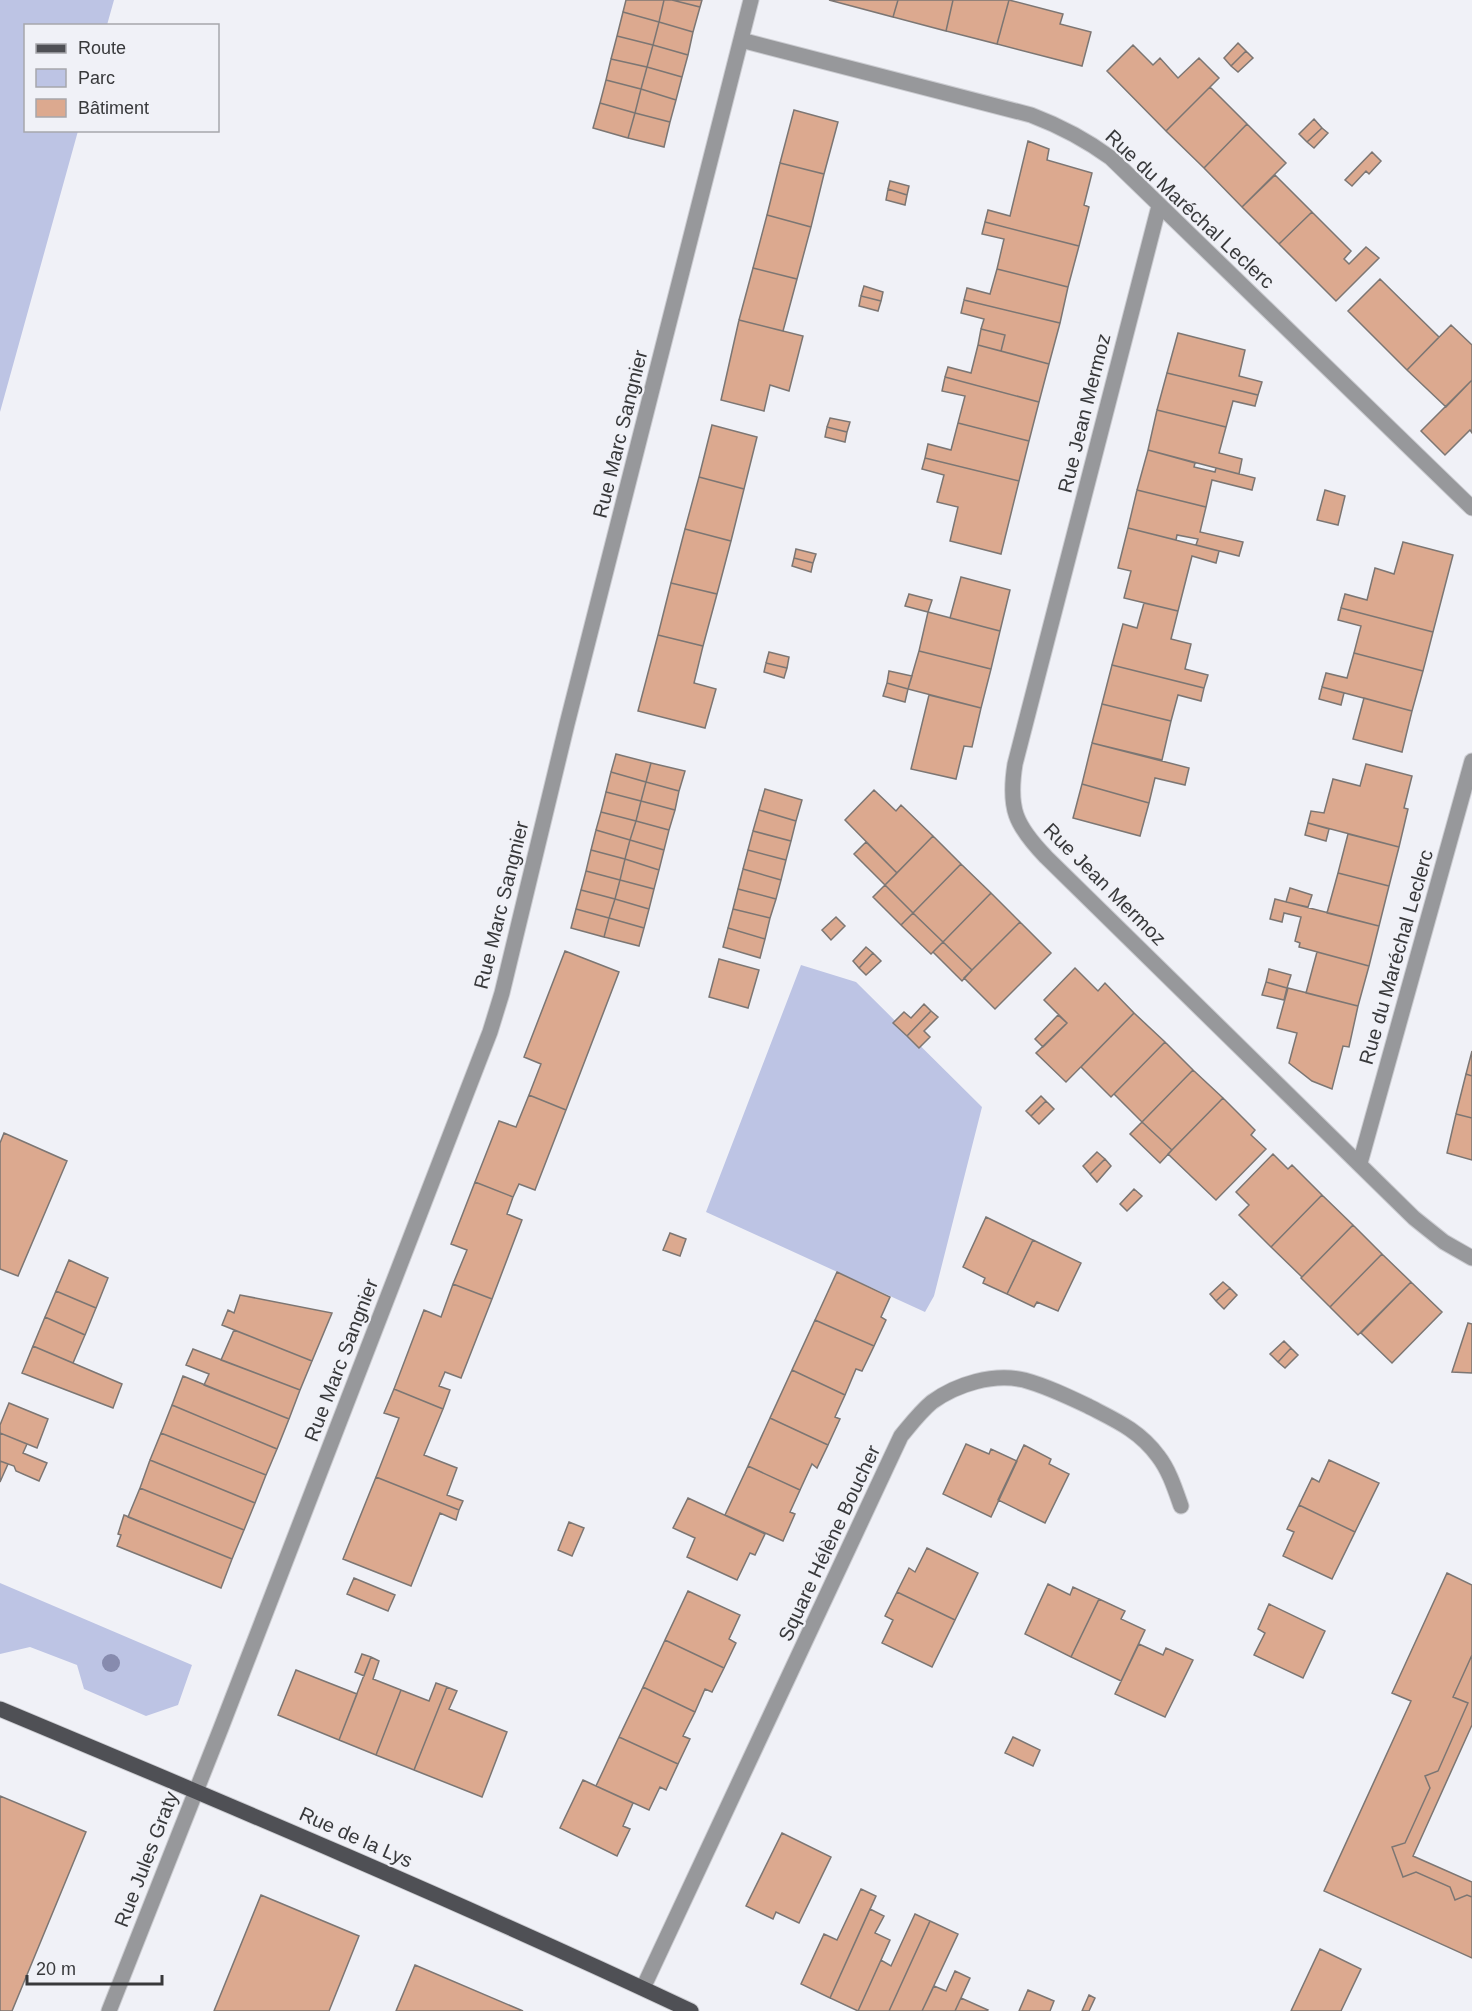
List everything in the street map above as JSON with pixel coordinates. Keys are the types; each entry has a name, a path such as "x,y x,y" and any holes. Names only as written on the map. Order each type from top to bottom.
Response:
{"main road":[{"name":"Rue de la Lys","path":"0,1709 196,1790 691,2011"}],"street":[{"name":"Rue Marc Sangnier","path":"196,1790 476,1074 490,1032 502,993 570,712 752,0"},
{"name":"Rue du Maréchal Leclerc","path":"741,40 1031,115 1064,128 1090,143 1111,158 1472,508"},
{"name":"Rue Jean Mermoz","path":"1159,206 1015,764 1011,788 1015,813 1026,836 1414,1218 1444,1242 1472,1257"},
{"name":"Rue du Maréchal Leclerc","path":"1360,1163 1472,761"},
{"name":"Square Hélène Boucher","path":"643,1988 901,1437 916,1417 931,1403 950,1391 974,1382 999,1378 1021,1379 1046,1387 1130,1427 1159,1457 1169,1474 1181,1506"},
{"name":"Rue Jules Graty","path":"109,2011 196,1790"}],"green space":[{"path":"0,0 114,0 107,24 24,24 24,132 78,132 0,412"},
{"path":"801,965 856,982 982,1107 934,1296 925,1312 706,1212"},
{"path":"0,1583 192,1665 178,1705 146,1716 84,1689 77,1665 30,1647 0,1654"}],"building":[{"path":"626,0 664,0 659,22 623,12"},
{"path":"664,0 700,7 693,32 659,22"},
{"path":"672,0 702,0 700,7"},
{"path":"829,0 898,0 893,17"},
{"path":"898,0 953,0 946,31 893,17"},
{"path":"953,0 1009,0 997,44 946,31"},
{"path":"1009,0 1063,14 1060,24 1091,32 1082,66 997,44"},
{"path":"623,12 659,22 653,45 617,36"},
{"path":"659,22 693,32 688,55 653,45"},
{"path":"617,36 653,45 647,67 611,59"},
{"path":"1238,43 1246,51 1231,66 1224,58"},
{"path":"653,45 688,55 682,77 647,67"},
{"path":"1133,45 1153,65 1160,58 1178,78 1199,58 1219,78 1166,131 1107,71"},
{"path":"1246,51 1253,58 1238,72 1231,66"},
{"path":"611,59 647,67 641,89 606,80"},
{"path":"647,67 682,77 676,100 641,89"},
{"path":"606,80 641,89 635,113 600,103"},
{"path":"1210,87 1247,124 1204,168 1166,131"},
{"path":"641,89 676,100 670,122 635,113"},
{"path":"600,103 635,113 628,138 593,128"},
{"path":"794,110 838,122 824,174 780,163"},
{"path":"635,113 670,122 664,147 628,138"},
{"path":"1314,119 1322,128 1307,142 1299,134"},
{"path":"1247,124 1286,163 1242,207 1204,168"},
{"path":"1322,128 1328,133 1314,148 1307,142"},
{"path":"1028,141 1049,149 1047,160 1092,173 1084,205 1089,207 1079,246 985,222 988,210 1010,216"},
{"path":"1372,152 1381,161 1369,174 1366,171 1352,186 1345,180"},
{"path":"780,163 824,174 811,227 767,215"},
{"path":"1275,175 1312,212 1279,244 1242,207"},
{"path":"890,181 909,186 907,195 888,189"},
{"path":"888,189 907,195 905,205 886,200"},
{"path":"1312,212 1351,251 1344,259 1349,264 1366,247 1379,258 1336,301 1279,244"},
{"path":"767,215 811,227 797,279 753,268"},
{"path":"985,222 1079,246 1068,287 997,269 1004,239 982,234"},
{"path":"753,268 797,279 783,331 739,320"},
{"path":"997,269 1068,287 1060,323 964,300 967,288 990,294"},
{"path":"1380,279 1439,337 1407,370 1348,311"},
{"path":"864,286 883,292 881,301 861,296"},
{"path":"861,296 881,301 878,311 859,306"},
{"path":"964,300 1060,323 1049,364 1001,351 1005,335 981,329 984,319 961,313"},
{"path":"739,320 803,336 789,391 770,385 764,411 721,400"},
{"path":"1451,325 1472,345 1472,380 1446,407 1407,370"},
{"path":"981,329 1005,335 1001,351 978,345"},
{"path":"1178,333 1245,350 1239,376 1262,382 1258,395 1167,373"},
{"path":"978,345 1049,364 1039,402 945,377 948,367 971,373"},
{"path":"1167,373 1258,395 1255,406 1233,401 1226,427 1157,410"},
{"path":"945,377 1039,402 1029,441 958,423 965,396 942,391"},
{"path":"1472,380 1472,433 1470,430 1445,455 1421,431"},
{"path":"1157,410 1226,427 1219,453 1242,459 1239,474 1148,450"},
{"path":"830,418 850,422 847,432 827,427"},
{"path":"958,423 1029,441 1019,481 925,458 928,444 951,450"},
{"path":"712,425 757,437 744,489 699,477"},
{"path":"827,427 847,432 845,442 825,437"},
{"path":"1148,450 1195,463 1194,467 1215,472 1216,468 1255,478 1252,490 1212,480 1206,507 1137,490"},
{"path":"925,458 1019,481 1001,554 950,541 958,507 937,502 944,475 922,469"},
{"path":"699,477 744,489 731,541 685,529"},
{"path":"1137,490 1206,507 1200,532 1243,542 1239,556 1196,545 1198,539 1177,535 1176,540 1128,528"},
{"path":"1325,490 1345,496 1338,525 1317,520"},
{"path":"1128,528 1219,551 1216,563 1192,556 1178,611 1124,598 1131,571 1118,568"},
{"path":"685,529 731,541 717,594 671,583"},
{"path":"1403,542 1453,555 1433,632 1341,608 1345,594 1367,600 1375,568 1394,574"},
{"path":"796,549 816,554 813,563 794,558"},
{"path":"794,558 813,563 811,572 792,566"},
{"path":"961,577 1010,590 1000,631 950,618"},
{"path":"671,583 717,594 703,646 658,635"},
{"path":"909,594 932,600 928,612 905,606"},
{"path":"1144,603 1178,611 1171,639 1191,644 1185,669 1208,675 1204,688 1112,665 1123,624 1137,628"},
{"path":"1341,608 1433,632 1423,671 1354,653 1361,626 1338,620"},
{"path":"928,612 1000,631 991,669 919,651"},
{"path":"658,635 703,646 694,683 716,689 705,728 638,711"},
{"path":"919,651 991,669 981,708 908,689"},
{"path":"769,652 789,657 787,668 766,663"},
{"path":"1354,653 1423,671 1412,711 1322,687 1326,673 1347,678"},
{"path":"766,663 787,668 784,678 764,672"},
{"path":"1112,665 1204,688 1201,701 1178,695 1171,721 1102,704"},
{"path":"889,671 912,676 908,689 887,683"},
{"path":"887,683 908,689 905,702 883,696"},
{"path":"1322,687 1344,693 1341,705 1319,699"},
{"path":"929,695 981,708 972,747 964,746 956,779 911,769"},
{"path":"1364,698 1412,711 1402,752 1353,739"},
{"path":"1102,704 1171,721 1162,760 1092,743"},
{"path":"1092,743 1189,768 1185,785 1155,778 1149,803 1082,784"},
{"path":"616,754 651,763 646,782 611,772"},
{"path":"651,763 685,771 679,791 646,782"},
{"path":"1366,764 1412,776 1404,808 1408,809 1399,847 1308,823 1311,811 1324,813 1333,779 1360,786"},
{"path":"611,772 646,782 641,801 606,792"},
{"path":"646,782 679,791 675,810 641,801"},
{"path":"1082,784 1149,803 1140,836 1073,818"},
{"path":"765,789 802,800 796,821 759,810"},
{"path":"874,790 896,811 901,805 933,836 897,873 845,820"},
{"path":"606,792 641,801 636,821 601,812"},
{"path":"641,801 675,810 669,830 636,821"},
{"path":"759,810 796,821 791,841 753,831"},
{"path":"601,812 636,821 630,840 596,830"},
{"path":"636,821 669,830 664,850 630,840"},
{"path":"1308,823 1329,829 1326,841 1305,835"},
{"path":"596,830 630,840 625,859 591,850"},
{"path":"753,831 791,841 786,860 748,850"},
{"path":"1348,834 1399,847 1389,886 1338,873"},
{"path":"933,836 961,864 913,913 885,885"},
{"path":"630,840 664,850 659,870 625,859"},
{"path":"866,842 897,873 885,885 854,854"},
{"path":"591,850 625,859 620,880 586,871"},
{"path":"748,850 786,860 781,880 743,869"},
{"path":"625,859 659,870 654,889 620,880"},
{"path":"961,864 991,893 943,942 913,913"},
{"path":"743,869 781,880 776,899 738,889"},
{"path":"586,871 620,880 615,899 581,890"},
{"path":"1338,873 1389,886 1379,926 1327,913"},
{"path":"620,880 654,889 649,909 615,899"},
{"path":"885,885 913,913 901,925 873,897"},
{"path":"1290,888 1312,895 1308,907 1286,902"},
{"path":"738,889 776,899 770,918 733,909"},
{"path":"581,890 615,899 609,918 576,909"},
{"path":"991,893 1020,922 972,970 943,942"},
{"path":"615,899 649,909 644,928 609,918"},
{"path":"1275,899 1379,926 1369,966 1299,947 1300,943 1295,941 1301,917 1284,913 1282,922 1270,919"},
{"path":"576,909 609,918 604,937 571,928"},
{"path":"733,909 770,918 765,939 728,928"},
{"path":"913,913 943,942 931,954 901,925"},
{"path":"836,917 845,926 831,940 822,930"},
{"path":"609,918 644,928 639,946 604,937"},
{"path":"1020,922 1051,953 995,1009 964,978"},
{"path":"728,928 765,939 760,958 723,947"},
{"path":"943,942 972,970 962,981 933,952"},
{"path":"866,947 873,953 859,968 853,961"},
{"path":"565,951 619,972 566,1110 529,1095 541,1064 524,1057"},
{"path":"1317,952 1369,966 1358,1006 1306,993"},
{"path":"873,953 881,961 866,975 859,968"},
{"path":"719,959 759,970 748,1008 709,997"},
{"path":"1075,968 1098,991 1105,983 1134,1013 1066,1082 1036,1053 1067,1023 1044,1000"},
{"path":"1269,969 1291,975 1287,988 1266,982"},
{"path":"1266,982 1287,988 1284,1000 1262,995"},
{"path":"1288,988 1358,1006 1349,1047 1343,1046 1332,1089 1312,1081 1289,1063 1297,1033 1277,1028"},
{"path":"924,1004 931,1011 907,1036 893,1023 904,1012 911,1018"},
{"path":"931,1011 938,1017 924,1031 930,1037 919,1048 907,1036"},
{"path":"1134,1013 1165,1042 1111,1097 1081,1067"},
{"path":"1058,1015 1067,1023 1043,1047 1035,1039"},
{"path":"1165,1042 1193,1070 1142,1122 1114,1094"},
{"path":"1472,1051 1472,1076 1466,1074"},
{"path":"1193,1070 1223,1098 1172,1150 1142,1122"},
{"path":"1466,1074 1472,1076 1472,1118 1456,1114"},
{"path":"529,1095 566,1110 535,1190 519,1184 513,1197 475,1182 499,1121 516,1127"},
{"path":"1041,1096 1046,1101 1031,1116 1026,1111"},
{"path":"1223,1098 1255,1130 1251,1135 1266,1149 1216,1200 1168,1154"},
{"path":"1046,1101 1054,1109 1039,1124 1031,1116"},
{"path":"1456,1114 1472,1118 1472,1160 1447,1153"},
{"path":"1142,1122 1172,1150 1160,1163 1130,1134"},
{"path":"4,1133 67,1161 18,1276 0,1269 0,1143"},
{"path":"1097,1152 1105,1159 1090,1174 1083,1166"},
{"path":"1273,1154 1288,1169 1292,1165 1322,1195 1271,1247 1239,1215 1249,1205 1236,1192"},
{"path":"1105,1159 1111,1166 1097,1182 1090,1174"},
{"path":"475,1182 513,1197 507,1214 522,1220 492,1299 453,1284 467,1250 451,1244"},
{"path":"1134,1189 1142,1196 1127,1211 1120,1204"},
{"path":"1322,1195 1353,1225 1302,1277 1271,1247"},
{"path":"986,1217 1033,1240 1007,1294 983,1283 985,1278 963,1267"},
{"path":"1353,1225 1382,1254 1330,1307 1301,1278"},
{"path":"670,1233 686,1239 680,1256 663,1250"},
{"path":"1033,1240 1081,1263 1058,1311 1037,1302 1034,1307 1007,1294"},
{"path":"1382,1254 1411,1282 1358,1335 1330,1307"},
{"path":"69,1260 108,1278 96,1308 56,1291"},
{"path":"837,1272 890,1297 881,1317 886,1320 874,1346 815,1320"},
{"path":"1223,1282 1230,1288 1216,1301 1210,1294"},
{"path":"1411,1282 1442,1312 1392,1363 1361,1333"},
{"path":"453,1284 492,1299 461,1378 445,1372 439,1386 450,1390 443,1409 394,1389 424,1310 441,1317"},
{"path":"1230,1288 1237,1295 1224,1309 1216,1301"},
{"path":"56,1291 96,1308 85,1335 45,1317"},
{"path":"240,1295 332,1313 312,1361 222,1325 228,1310 234,1313"},
{"path":"45,1317 85,1335 73,1363 33,1346"},
{"path":"815,1320 874,1346 862,1371 856,1369 845,1395 792,1370"},
{"path":"1468,1323 1472,1324 1472,1373 1452,1372"},
{"path":"234,1330 312,1361 300,1390 221,1360"},
{"path":"1284,1341 1291,1348 1278,1362 1270,1354"},
{"path":"33,1346 122,1384 113,1408 22,1373"},
{"path":"1291,1348 1298,1355 1285,1368 1278,1362"},
{"path":"193,1349 300,1390 289,1419 204,1385 209,1374 186,1365"},
{"path":"792,1370 845,1395 835,1417 840,1419 828,1445 770,1418"},
{"path":"183,1376 289,1419 277,1449 172,1405"},
{"path":"394,1389 443,1409 424,1455 457,1468 447,1495 463,1501 459,1510 376,1477 399,1418 384,1413"},
{"path":"9,1403 48,1419 37,1448 0,1433 0,1425"},
{"path":"172,1405 277,1449 266,1475 161,1433"},
{"path":"770,1418 828,1445 817,1468 812,1464 800,1490 748,1466"},
{"path":"0,1433 27,1444 23,1453 47,1463 39,1481 16,1471 14,1466 0,1461"},
{"path":"161,1433 266,1475 255,1503 150,1460"},
{"path":"966,1444 989,1454 991,1449 1017,1461 991,1517 943,1494"},
{"path":"1024,1445 1051,1459 1049,1464 1069,1474 1045,1523 998,1500"},
{"path":"150,1460 255,1503 244,1530 140,1488"},
{"path":"1329,1460 1379,1483 1355,1532 1299,1505 1312,1478 1319,1482"},
{"path":"0,1461 8,1464 0,1482"},
{"path":"748,1466 800,1490 790,1512 795,1514 783,1541 725,1515"},
{"path":"376,1477 459,1510 456,1520 440,1513 411,1586 343,1559"},
{"path":"140,1488 244,1530 232,1559 128,1517"},
{"path":"688,1498 765,1534 755,1555 750,1553 737,1580 687,1557 695,1538 673,1528"},
{"path":"1299,1505 1355,1532 1332,1579 1283,1556 1294,1532 1287,1529"},
{"path":"124,1515 232,1559 221,1588 117,1546"},
{"path":"569,1522 584,1528 572,1556 558,1550"},
{"path":"927,1548 978,1573 955,1620 897,1592 909,1568 915,1572"},
{"path":"1447,1573 1472,1585 1472,1655 1453,1697 1468,1703 1438,1771 1425,1776 1430,1788 1405,1843 1392,1847 1403,1877 1416,1872 1450,1887 1455,1900 1467,1895 1472,1897 1472,1958 1324,1891 1411,1701 1392,1693"},
{"path":"354,1578 395,1595 388,1611 347,1594"},
{"path":"1048,1584 1070,1595 1073,1587 1099,1599 1071,1657 1025,1634"},
{"path":"688,1591 740,1615 729,1639 736,1643 724,1668 665,1640"},
{"path":"897,1592 955,1620 932,1667 882,1643 893,1620 885,1616"},
{"path":"1099,1599 1125,1611 1121,1619 1145,1630 1121,1681 1071,1657"},
{"path":"1269,1604 1325,1631 1303,1678 1254,1655 1265,1633 1258,1629"},
{"path":"665,1640 724,1668 712,1692 705,1689 695,1712 643,1687"},
{"path":"1139,1644 1163,1655 1166,1648 1193,1660 1165,1717 1115,1694"},
{"path":"362,1654 371,1657 364,1676 355,1672"},
{"path":"1472,1655 1472,1725 1413,1856 1472,1882 1472,1897 1467,1895 1455,1900 1450,1887 1416,1872 1403,1877 1392,1847 1405,1843 1430,1788 1425,1776 1438,1771 1468,1703 1453,1697"},
{"path":"371,1657 379,1661 373,1679 401,1690 376,1755 339,1740"},
{"path":"296,1670 357,1694 339,1740 278,1715"},
{"path":"436,1683 447,1687 414,1770 376,1755 401,1690 429,1701"},
{"path":"447,1687 457,1691 449,1709 507,1732 482,1797 414,1770"},
{"path":"643,1687 695,1712 683,1736 690,1739 678,1764 619,1737"},
{"path":"619,1737 678,1764 666,1790 660,1787 649,1810 596,1786"},
{"path":"1013,1737 1040,1750 1033,1766 1005,1753"},
{"path":"583,1780 633,1803 623,1826 630,1829 617,1856 560,1828"},
{"path":"0,1796 86,1832 12,2011 0,2011"},
{"path":"782,1833 831,1857 799,1923 776,1912 773,1919 746,1906"},
{"path":"861,1889 876,1896 830,1998 801,1984 824,1934 837,1940"},
{"path":"261,1895 359,1936 329,2011 214,2011"},
{"path":"870,1909 884,1916 875,1933 890,1940 858,2011 830,1998"},
{"path":"915,1914 930,1921 889,2011 858,2011 881,1960 891,1966"},
{"path":"930,1921 958,1934 922,2011 889,2011"},
{"path":"1320,1949 1361,1969 1341,2011 1291,2011"},
{"path":"415,1965 523,2011 396,2011"},
{"path":"955,1971 970,1978 955,2011 922,2011 934,1986 946,1991"},
{"path":"1028,1990 1054,2001 1050,2011 1019,2011"},
{"path":"1089,1995 1095,1998 1089,2011 1082,2011"},
{"path":"961,1998 988,2010 955,2011"}]}
